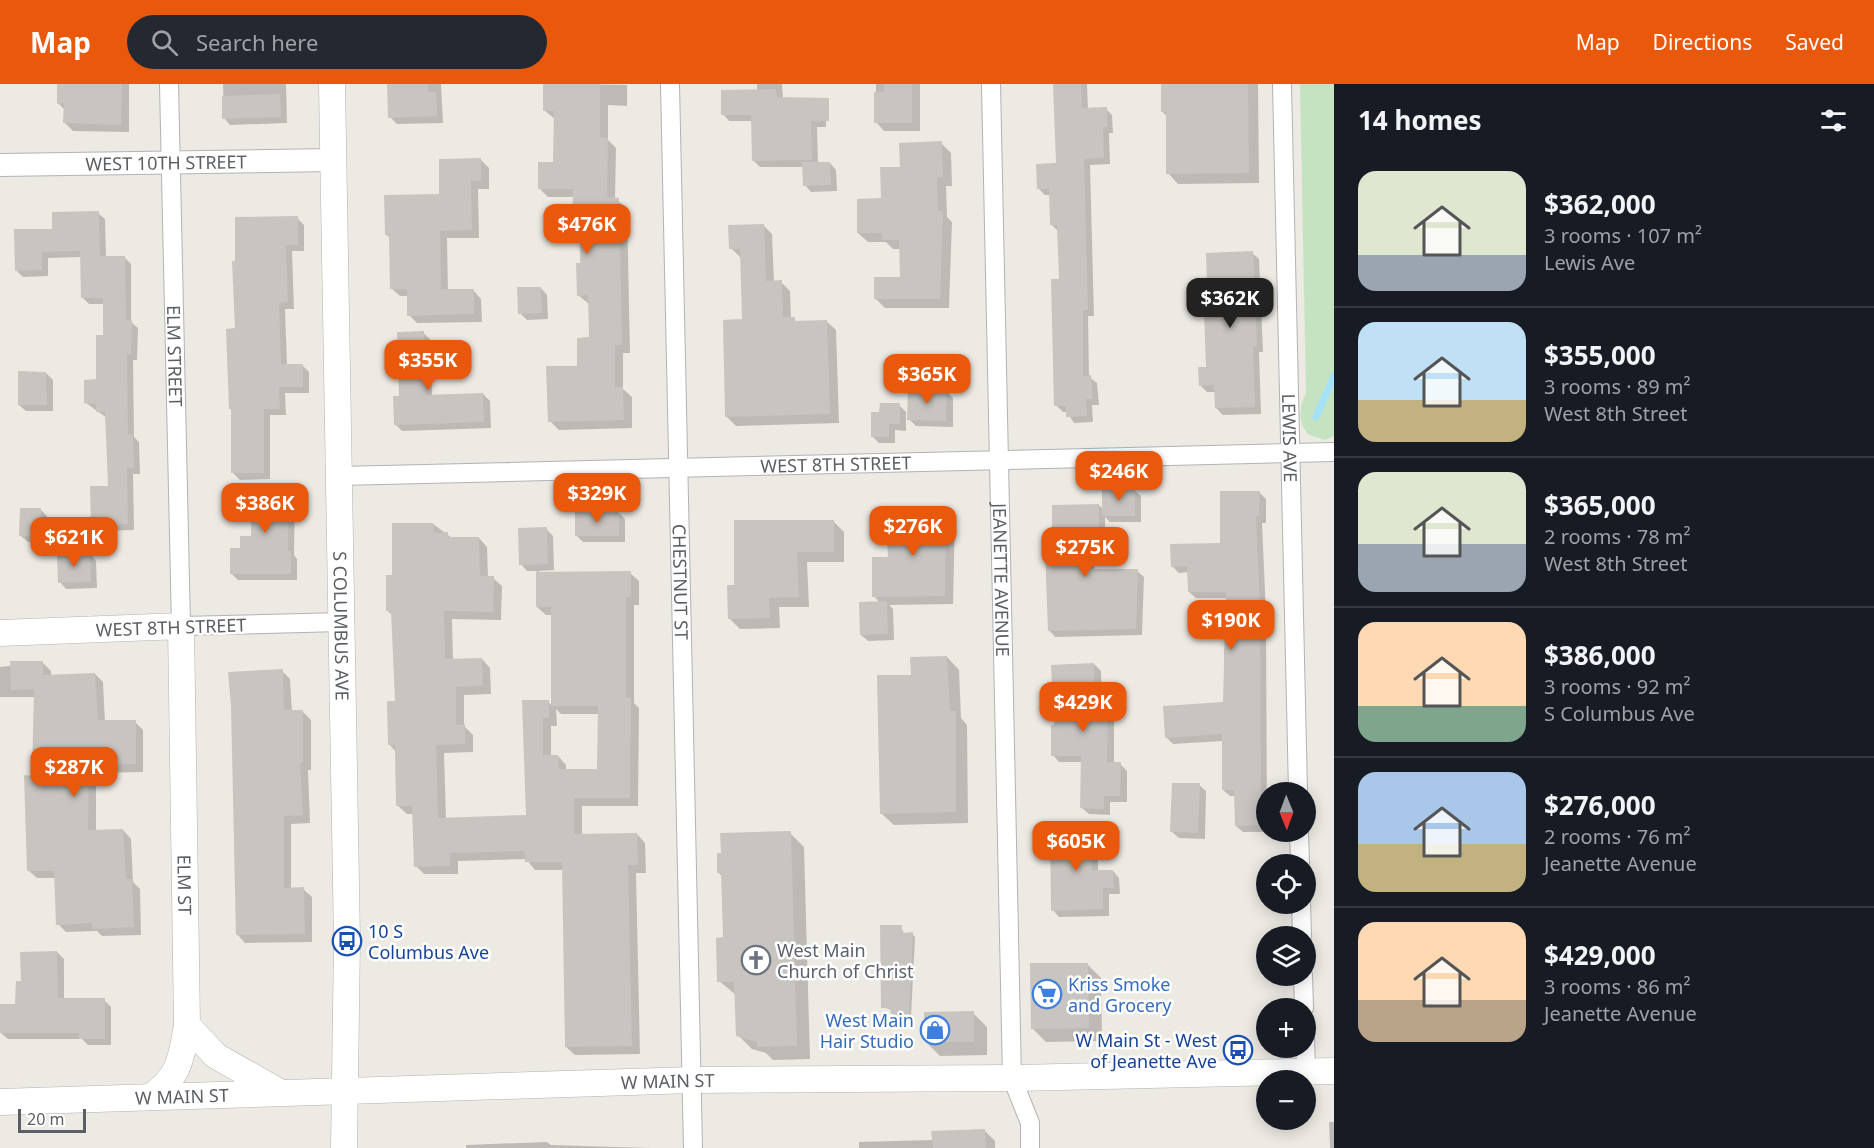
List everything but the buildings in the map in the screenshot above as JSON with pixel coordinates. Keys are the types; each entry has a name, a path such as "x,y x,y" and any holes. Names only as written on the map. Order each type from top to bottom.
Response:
{"main road":[{"name":"S COLUMBUS AVE","path":"332,84 347,941 343,1090 344,1148"},
{"name":"WEST 8TH STREET","path":"0,633 181,626"},
{"name":"ELM ST","path":"150,1097 168,1085 178,1067 187,1025 181,626"},
{"path":"187,1025 216,1056 281,1092"},
{"name":"W MAIN ST","path":"1316,1071 1334,1071"},
{"name":"W MAIN ST","path":"0,1102 693,1080 1012,1078 1256,1072"}],"street":[{"name":"ELM STREET","path":"169,84 181,626"},
{"name":"CHESTNUT ST","path":"670,84 693,1148"},
{"name":"JEANETTE AVENUE","path":"991,84 1012,1078"},
{"name":"LEWIS AVE","path":"1282,84 1288,455 1298,782"},
{"name":"WEST 10TH STREET","path":"0,165 333,160"},
{"name":"WEST 8TH STREET","path":"340,476 1288,455 1334,452"},
{"name":"WEST 8TH STREET","path":"181,626 342,622"},
{"path":"1012,1078 1030,1123 1030,1148"}],"green space":[{"path":"1300,84 1334,84 1334,436 1325,440 1309,435 1302,425 1300,414 1306,393"}],"waterway":[{"path":"1316,417 1334,376"}],"place":[{"name":"10 S Columbus Ave","path":"347,941"},
{"name":"West Main Church of Christ","path":"756,960"},
{"name":"Kriss Smoke and Grocery","path":"1047,994"},
{"name":"West Main Hair Studio","path":"935,1030"},
{"name":"W Main St - West of Jeanette Ave","path":"1238,1050"}]}
